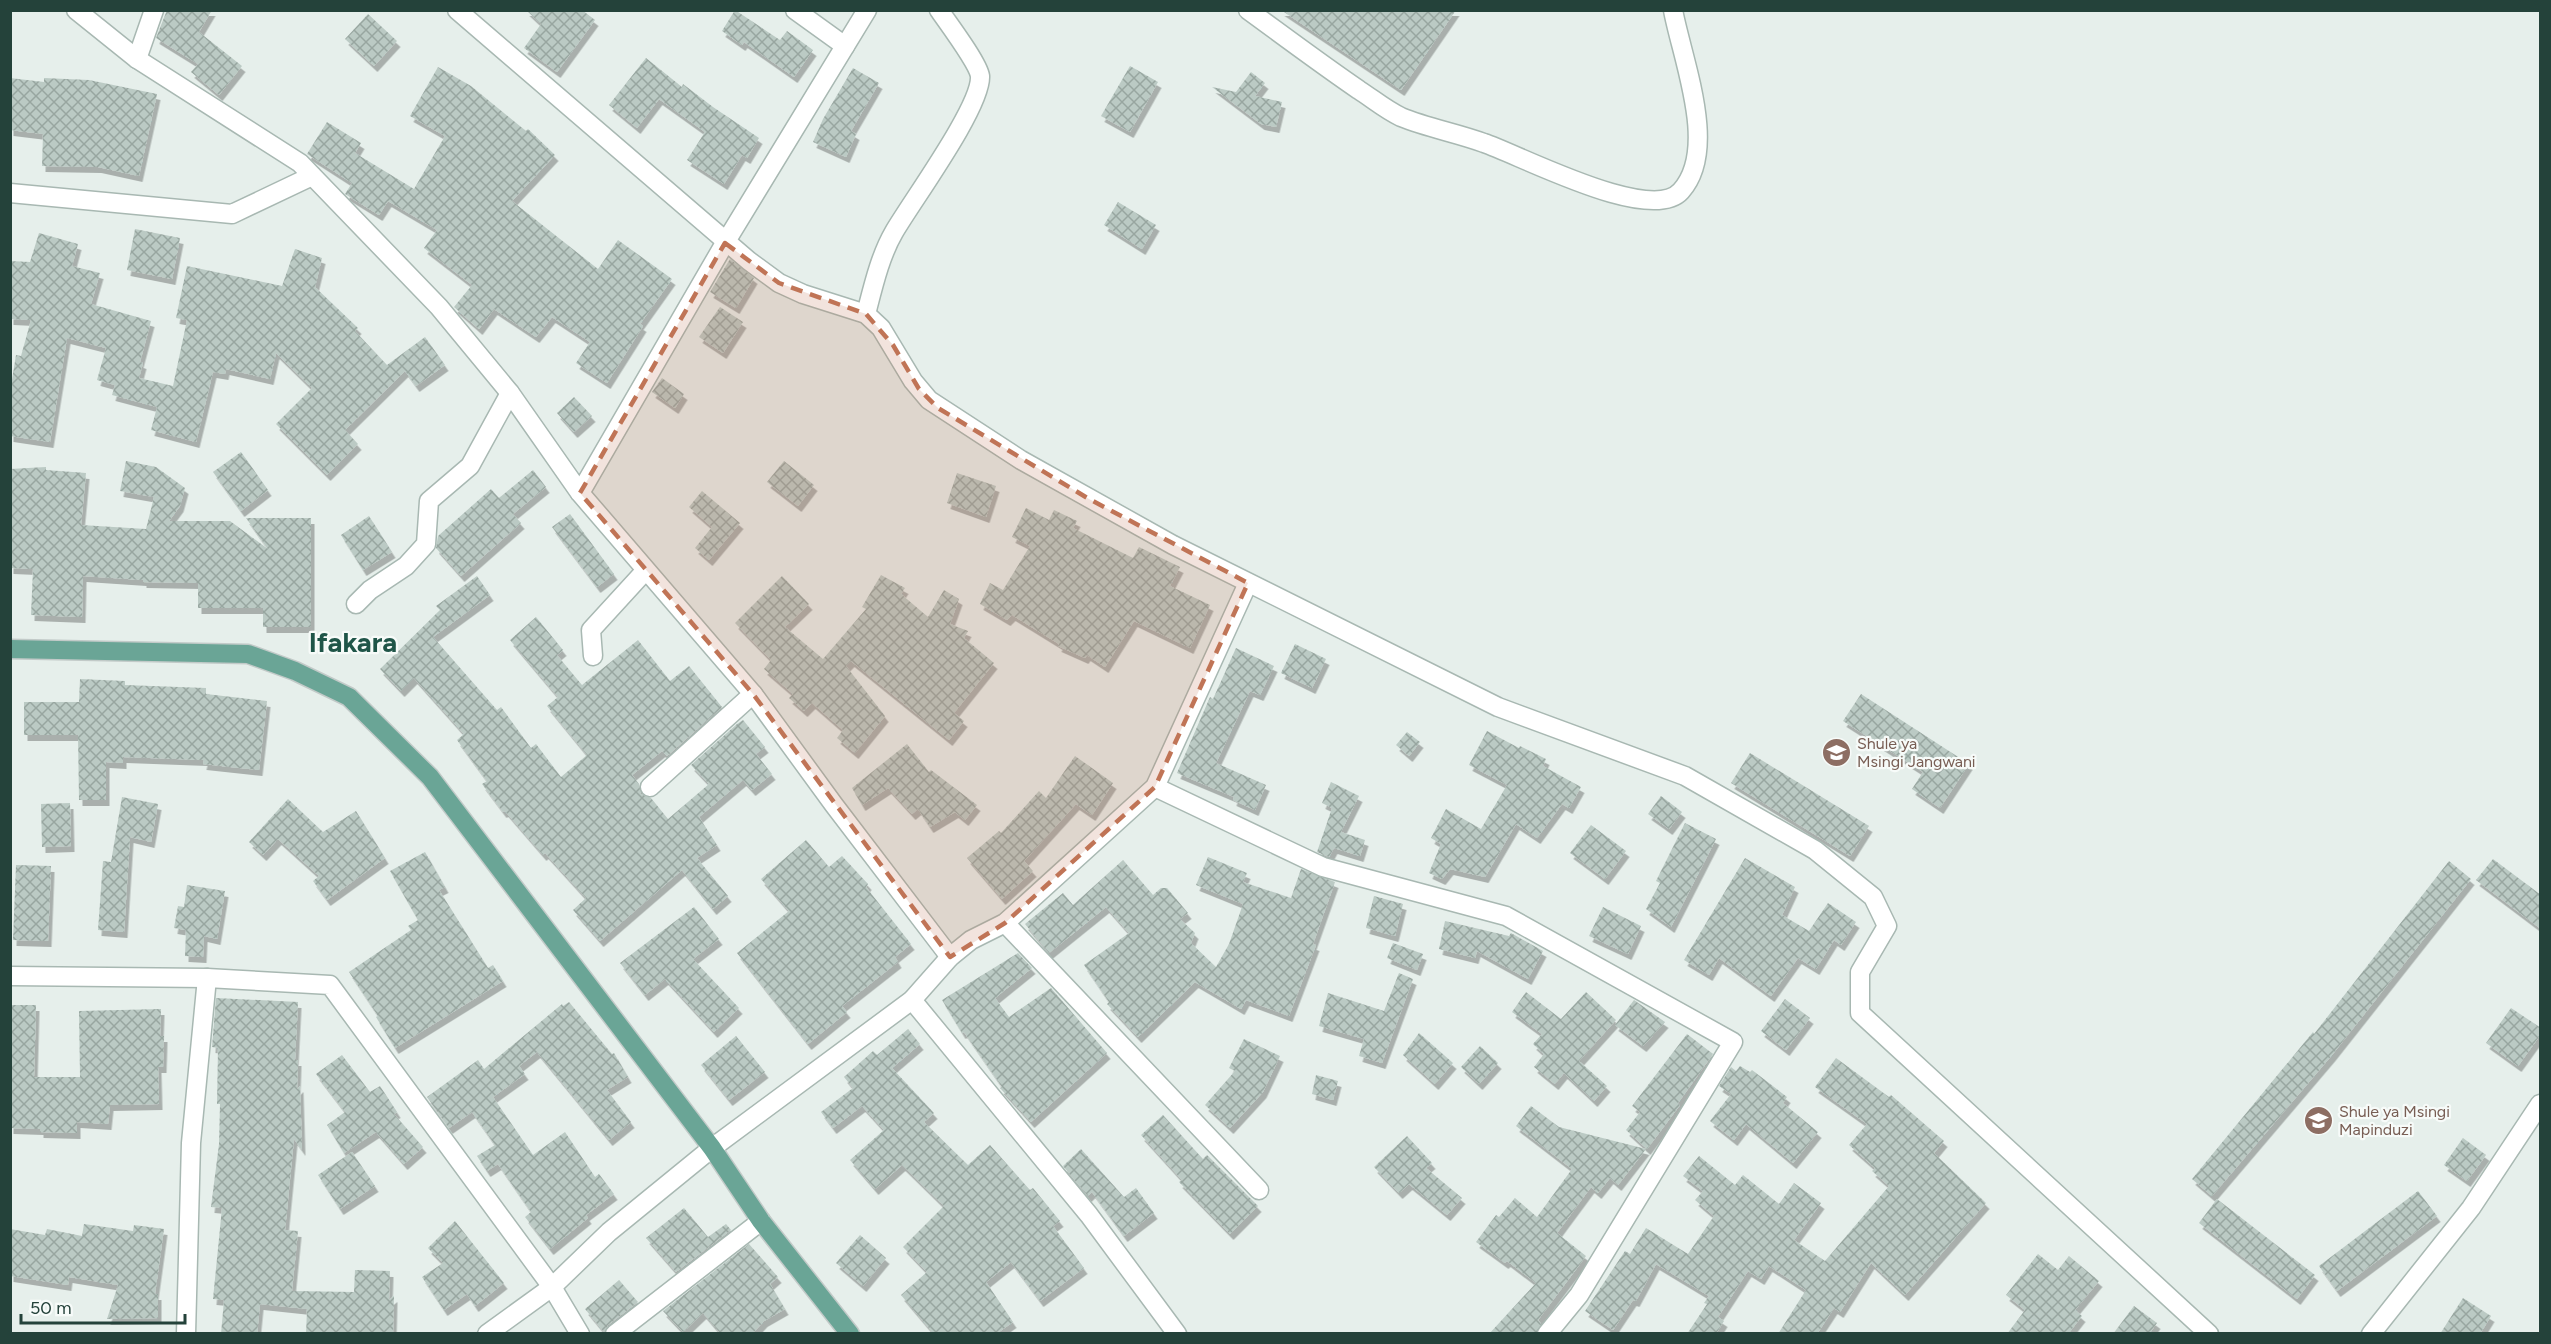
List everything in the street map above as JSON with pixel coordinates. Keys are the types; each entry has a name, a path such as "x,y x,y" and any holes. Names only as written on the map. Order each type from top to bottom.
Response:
{"main road":[{"path":"10,649 248,654 295,671 349,697 430,777 711,1148 761,1221 850,1334"}],"street":[{"path":"76,10 137,59 300,163 439,307 510,393 580,493 753,694 950,957"},
{"path":"137,59 154,10"},
{"path":"457,10 725,243 779,283 824,302 866,314 881,328 919,389 938,408 1021,460 1089,499 1248,583 1513,713 1685,776 1815,850 1873,897 1887,926 1860,972 1860,1013 2209,1334"},
{"path":"795,10 845,46"},
{"path":"580,493 725,243 867,10"},
{"path":"866,314 874,284 893,234 959,129 979,87 979,71 939,10"},
{"path":"1248,10 1344,80 1401,117 1485,143 1581,185 1653,201 1667,199 1680,192 1689,179 1695,159 1698,132 1691,85 1673,10"},
{"path":"10,193 232,214 312,176"},
{"path":"356,604 370,590 406,566 426,544 429,501 470,466 510,393"},
{"path":"593,656 591,630 645,571"},
{"path":"487,1334 552,1287 609,1232 711,1148 912,1000 950,957 972,940 1005,923 1155,787 1248,583"},
{"path":"650,787 753,694"},
{"path":"1155,787 1323,867 1506,916 1733,1042 1579,1295 1547,1334"},
{"path":"1005,923 1259,1190"},
{"path":"10,976 207,978 327,984 332,987 552,1287 580,1334"},
{"path":"186,1334 191,1143 207,978"},
{"path":"912,1000 1089,1215 1177,1334"},
{"path":"2371,1334 2471,1208 2541,1104"},
{"path":"615,1334 761,1221"}],"highlighted area":[{"path":"725,243 779,283 866,314 893,345 919,389 938,408 1089,499 1248,583 1155,787 1005,923 950,957 753,694 580,493"}],"building":[{"path":"167,10 212,10 199,32 242,66 219,95 191,72 198,64 156,38"},
{"path":"526,10 582,10 595,20 557,72 524,48 541,24"},
{"path":"735,10 780,40 787,31 813,50 794,77 744,42 742,45 722,31"},
{"path":"1281,10 1456,10 1401,90"},
{"path":"368,14 397,41 374,66 345,39"},
{"path":"646,58 682,87 683,84 759,138 747,158 742,155 724,184 687,160 705,132 659,99 637,128 609,105"},
{"path":"1130,66 1158,82 1130,132 1101,116"},
{"path":"438,67 471,86 526,131 528,129 555,155 512,201 598,269 618,240 672,279 640,324 643,326 607,383 576,363 590,342 552,317 536,337 494,309 479,329 454,307 472,285 424,248 437,230 388,201 379,215 345,194 352,183 307,154 327,122 361,143 355,153 414,189 445,136 410,116"},
{"path":"853,68 879,83 851,131 856,134 846,157 813,142 823,119"},
{"path":"1251,72 1265,83 1255,96 1282,102 1276,127 1261,124 1212,87 1236,92"},
{"path":"10,78 44,82 44,78 89,80 157,94 139,176 98,167 42,166 43,134 10,130"},
{"path":"1118,202 1156,225 1142,249 1104,225"},
{"path":"135,229 180,238 172,279 127,270"},
{"path":"39,233 78,244 72,266 100,273 91,304 151,321 140,362 143,363 139,378 173,386 187,320 176,318 187,266 282,286 295,249 322,258 315,287 358,328 355,331 387,365 425,337 445,365 416,386 405,371 345,430 358,444 327,475 276,424 312,388 276,353 270,379 226,369 225,374 213,372 196,442 151,430 157,407 112,395 115,385 97,380 106,348 67,338 50,442 10,436 10,392 16,355 21,356 31,320 10,319 10,261 30,262"},
{"path":"730,259 754,278 736,308 710,292"},
{"path":"720,307 743,322 723,353 699,337"},
{"path":"662,378 684,394 675,408 652,392"},
{"path":"574,397 592,416 574,432 557,413"},
{"path":"241,452 268,490 241,511 213,472"},
{"path":"126,461 156,467 185,488 180,506 169,521 230,521 268,549 246,518 311,518 311,627 263,627 263,608 198,608 198,583 143,582 143,580 83,576 82,617 31,615 33,569 10,568 10,469 46,467 46,470 86,473 81,525 146,529 154,497 120,491"},
{"path":"784,461 814,485 798,506 767,482"},
{"path":"533,470 546,487 513,514 521,523 461,576 436,548 438,536 491,489 499,498"},
{"path":"957,473 996,486 986,517 947,503"},
{"path":"702,491 740,523 709,560 695,548 712,527 689,507"},
{"path":"1026,508 1049,520 1054,510 1077,521 1073,528 1133,558 1139,547 1180,567 1170,586 1210,605 1190,648 1134,621 1105,667 1087,655 1085,658 1058,646 1059,644 1012,615 1007,620 980,604 990,583 1003,590 1030,546 1012,537"},
{"path":"570,514 614,574 597,587 552,527"},
{"path":"369,516 392,552 363,570 341,535"},
{"path":"881,575 905,588 901,594 928,617 944,590 959,599 950,624 968,631 964,638 994,663 954,713 964,721 949,740 851,661 846,666 885,716 855,753 837,738 843,730 812,703 804,711 789,698 793,694 764,669 771,660 735,623 782,576 809,604 785,627 823,659 866,609 862,607"},
{"path":"477,576 490,595 433,637 497,710 501,707 531,748 536,744 561,777 587,755 547,706 558,697 510,640 536,617 563,650 557,655 582,685 638,640 670,681 689,666 722,707 667,756 662,751 632,775 639,784 641,794 651,798 668,819 709,784 691,765 737,724 743,720 765,747 756,754 772,774 752,790 743,780 699,817 717,845 697,858 728,896 713,909 682,870 600,941 573,910 586,898 545,853 543,855 505,811 503,812 482,784 487,781 457,740 464,734 414,678 401,691 380,669 440,610 436,606"},
{"path":"1295,644 1326,659 1312,688 1281,673"},
{"path":"1236,648 1274,666 1260,695 1250,691 1216,763 1266,785 1255,810 1233,800 1234,797 1177,773 1210,697 1213,699"},
{"path":"80,679 125,681 125,685 206,688 206,694 267,701 259,770 203,764 204,760 123,757 123,763 106,762 106,800 79,800 78,735 24,735 24,702 79,702"},
{"path":"1861,694 1969,764 1940,808 1912,789 1923,772 1843,721"},
{"path":"1487,731 1546,759 1543,766 1581,787 1569,808 1562,804 1537,838 1516,824 1485,877 1450,869 1442,879 1429,873 1441,844 1431,838 1446,809 1481,829 1507,785 1469,765"},
{"path":"1407,732 1420,742 1409,756 1396,745"},
{"path":"907,744 929,772 931,770 977,805 965,820 955,812 930,827 918,809 912,814 888,788 862,805 852,788"},
{"path":"1750,753 1869,826 1850,856 1731,783"},
{"path":"1075,756 1113,783 1092,815 1076,804 1024,861 1033,871 1002,899 967,858 999,831 1001,833 1039,791 1046,798"},
{"path":"1331,782 1359,796 1341,832 1365,840 1360,856 1334,848 1329,857 1317,852 1332,808 1322,803"},
{"path":"1661,796 1682,812 1669,829 1648,814"},
{"path":"122,797 158,804 151,842 130,837 124,932 98,930 103,861 111,862"},
{"path":"288,799 323,832 356,811 385,858 327,900 313,881 319,876 278,839 263,855 249,842"},
{"path":"70,803 71,846 42,847 41,804"},
{"path":"1685,823 1716,839 1671,927 1646,909 1660,883 1656,881"},
{"path":"1591,825 1626,851 1605,879 1570,853"},
{"path":"806,840 829,867 842,856 868,884 866,887 911,944 895,957 898,962 842,1006 847,1012 808,1044 737,953 789,911 761,879"},
{"path":"425,852 445,887 439,890 488,968 493,965 503,981 395,1048 376,1017 378,1016 349,972 411,930 408,926 418,920 390,871"},
{"path":"1208,857 1247,873 1243,882 1291,898 1301,869 1335,882 1313,944 1316,945 1289,1016 1246,1000 1241,1009 1195,982 1138,1037 1107,1004 1109,1002 1084,965 1129,933 1106,907 1049,953 1025,924 1063,893 1073,905 1123,860 1153,895 1161,888 1167,888 1188,913 1180,919 1195,933 1191,943 1216,967 1229,944 1243,904 1196,885"},
{"path":"1745,858 1795,887 1782,915 1809,931 1828,903 1856,922 1841,945 1834,940 1816,969 1798,958 1771,996 1719,958 1709,975 1684,960"},
{"path":"2493,859 2541,895 2541,929 2476,880"},
{"path":"2449,861 2471,879 2332,1055 2212,1196 2192,1179 2313,1032 2314,1034"},
{"path":"16,865 51,866 48,941 13,940"},
{"path":"187,885 225,891 217,939 204,936 203,957 185,956 186,930 174,928 178,906 184,907"},
{"path":"1374,896 1403,904 1395,936 1366,928"},
{"path":"694,907 719,939 693,959 739,1008 714,1032 665,979 645,995 620,963"},
{"path":"1603,907 1641,926 1628,954 1589,936"},
{"path":"1445,921 1509,936 1511,933 1543,951 1528,979 1477,951 1475,958 1439,949"},
{"path":"1393,943 1423,954 1417,970 1387,958"},
{"path":"1018,953 1032,968 995,998 1009,1017 1051,988 1107,1053 1031,1122 1000,1088 1002,1087 964,1032 962,1033 942,1000"},
{"path":"1399,973 1413,979 1382,1063 1359,1056 1364,1039 1319,1026 1328,993 1384,1011"},
{"path":"1526,992 1561,1019 1586,992 1616,1020 1579,1061 1607,1086 1594,1101 1564,1073 1555,1084 1534,1067 1544,1054 1533,1044 1542,1034 1512,1012"},
{"path":"216,998 298,1002 295,1060 298,1060 297,1089 300,1086 302,1150 294,1139 285,1230 298,1231 292,1291 354,1292 355,1270 390,1271 389,1300 394,1296 393,1334 306,1334 307,1309 260,1304 257,1334 221,1334 224,1300 213,1299 222,1208 211,1207 219,1144 220,1104 217,1104 218,1048 212,1047"},
{"path":"1785,999 1810,1018 1786,1050 1761,1031"},
{"path":"1634,1000 1665,1022 1643,1046 1615,1025"},
{"path":"569,1002 612,1054 614,1053 628,1077 607,1090 631,1122 609,1140 537,1052 519,1066 525,1074 493,1097 533,1155 565,1132 595,1177 599,1174 614,1194 586,1215 588,1218 550,1249 525,1217 531,1212 498,1164 487,1171 477,1156 495,1145 472,1112 449,1128 427,1097 478,1060 484,1069 562,1004 563,1006"},
{"path":"10,1005 36,1005 34,1077 80,1077 79,1011 161,1009 160,1036 164,1036 163,1067 158,1067 159,1104 110,1105 108,1124 77,1122 77,1133 10,1128"},
{"path":"2511,1008 2541,1028 2541,1034 2518,1066 2486,1043"},
{"path":"908,1029 920,1044 892,1068 934,1113 924,1122 968,1165 990,1145 1030,1190 1033,1188 1060,1221 1053,1226 1084,1268 1040,1301 1011,1262 986,1282 1013,1322 996,1334 934,1334 901,1295 927,1272 903,1247 944,1206 902,1165 875,1189 850,1160 884,1130 862,1106 833,1128 821,1112 853,1088 844,1077 873,1051 877,1055"},
{"path":"1419,1033 1453,1063 1435,1084 1403,1055"},
{"path":"1687,1034 1713,1054 1678,1103 1680,1105 1647,1149 1626,1130 1640,1112 1632,1106"},
{"path":"736,1036 765,1072 729,1100 701,1065"},
{"path":"1244,1039 1280,1056 1263,1092 1230,1128 1205,1105 1235,1071 1229,1068"},
{"path":"1480,1046 1498,1063 1479,1084 1461,1067"},
{"path":"342,1055 370,1092 380,1086 397,1112 394,1114 423,1147 404,1164 376,1132 344,1153 327,1125 345,1112 316,1074"},
{"path":"1836,1058 1889,1097 1891,1095 1944,1141 1934,1153 1986,1203 1905,1295 1871,1263 1840,1312 1834,1308 1817,1334 1778,1334 1806,1290 1769,1266 1761,1279 1748,1271 1718,1317 1724,1321 1716,1334 1687,1334 1707,1304 1704,1303 1709,1296 1656,1264 1636,1301 1633,1300 1613,1330 1585,1311 1625,1251 1630,1254 1646,1228 1688,1254 1714,1216 1695,1200 1703,1191 1683,1176 1699,1156 1735,1185 1743,1175 1779,1204 1794,1183 1821,1203 1794,1240 1825,1261 1889,1186 1872,1171 1875,1168 1849,1145 1867,1124 1815,1087"},
{"path":"1740,1066 1750,1072 1752,1070 1787,1097 1783,1103 1818,1132 1793,1163 1746,1124 1734,1140 1710,1121 1731,1094 1719,1086 1731,1067 1736,1071"},
{"path":"1316,1075 1338,1081 1333,1100 1312,1094"},
{"path":"1531,1106 1559,1127 1646,1149 1618,1185 1610,1178 1598,1193 1591,1187 1557,1233 1586,1256 1538,1320 1541,1324 1536,1334 1489,1334 1536,1283 1507,1261 1505,1263 1476,1242 1496,1215 1499,1217 1515,1198 1537,1217 1572,1169 1516,1126"},
{"path":"1163,1115 1203,1159 1207,1155 1258,1206 1230,1234 1179,1182 1182,1180 1141,1135"},
{"path":"1407,1136 1432,1163 1426,1168 1462,1198 1447,1215 1409,1184 1399,1193 1374,1167"},
{"path":"2463,1138 2486,1155 2467,1181 2444,1165"},
{"path":"1081,1149 1124,1197 1136,1188 1154,1213 1124,1236 1092,1192 1088,1196 1063,1166"},
{"path":"352,1152 375,1186 340,1209 318,1175"},
{"path":"2418,1191 2437,1216 2337,1291 2319,1266"},
{"path":"2217,1199 2315,1275 2297,1299 2199,1223"},
{"path":"684,1208 708,1237 726,1224 731,1230 676,1272 646,1238"},
{"path":"455,1221 504,1283 475,1306 467,1294 444,1310 422,1277 443,1263 428,1248"},
{"path":"84,1224 133,1231 134,1225 164,1229 155,1294 158,1294 158,1318 107,1319 118,1285 69,1277 68,1285 10,1276 10,1229 45,1235 47,1229 82,1236"},
{"path":"860,1235 886,1258 863,1286 836,1263"},
{"path":"749,1244 778,1277 770,1284 785,1309 764,1321 752,1334 721,1334 703,1313 683,1332 663,1311"},
{"path":"2038,1254 2058,1270 2069,1256 2099,1281 2075,1310 2082,1316 2068,1334 2007,1334 2025,1310 2006,1295"},
{"path":"619,1280 638,1302 608,1325 604,1332 585,1309"},
{"path":"2463,1298 2491,1316 2480,1334 2440,1334"},
{"path":"2134,1306 2157,1323 2149,1334 2113,1334"}],"place":[{"name":"Shule ya Msingi Jangwani","path":"1836,752"},
{"name":"Shule ya Msingi Mapinduzi","path":"2318,1120"}],"district":[{"name":"Ifakara","path":"353,642"}]}
